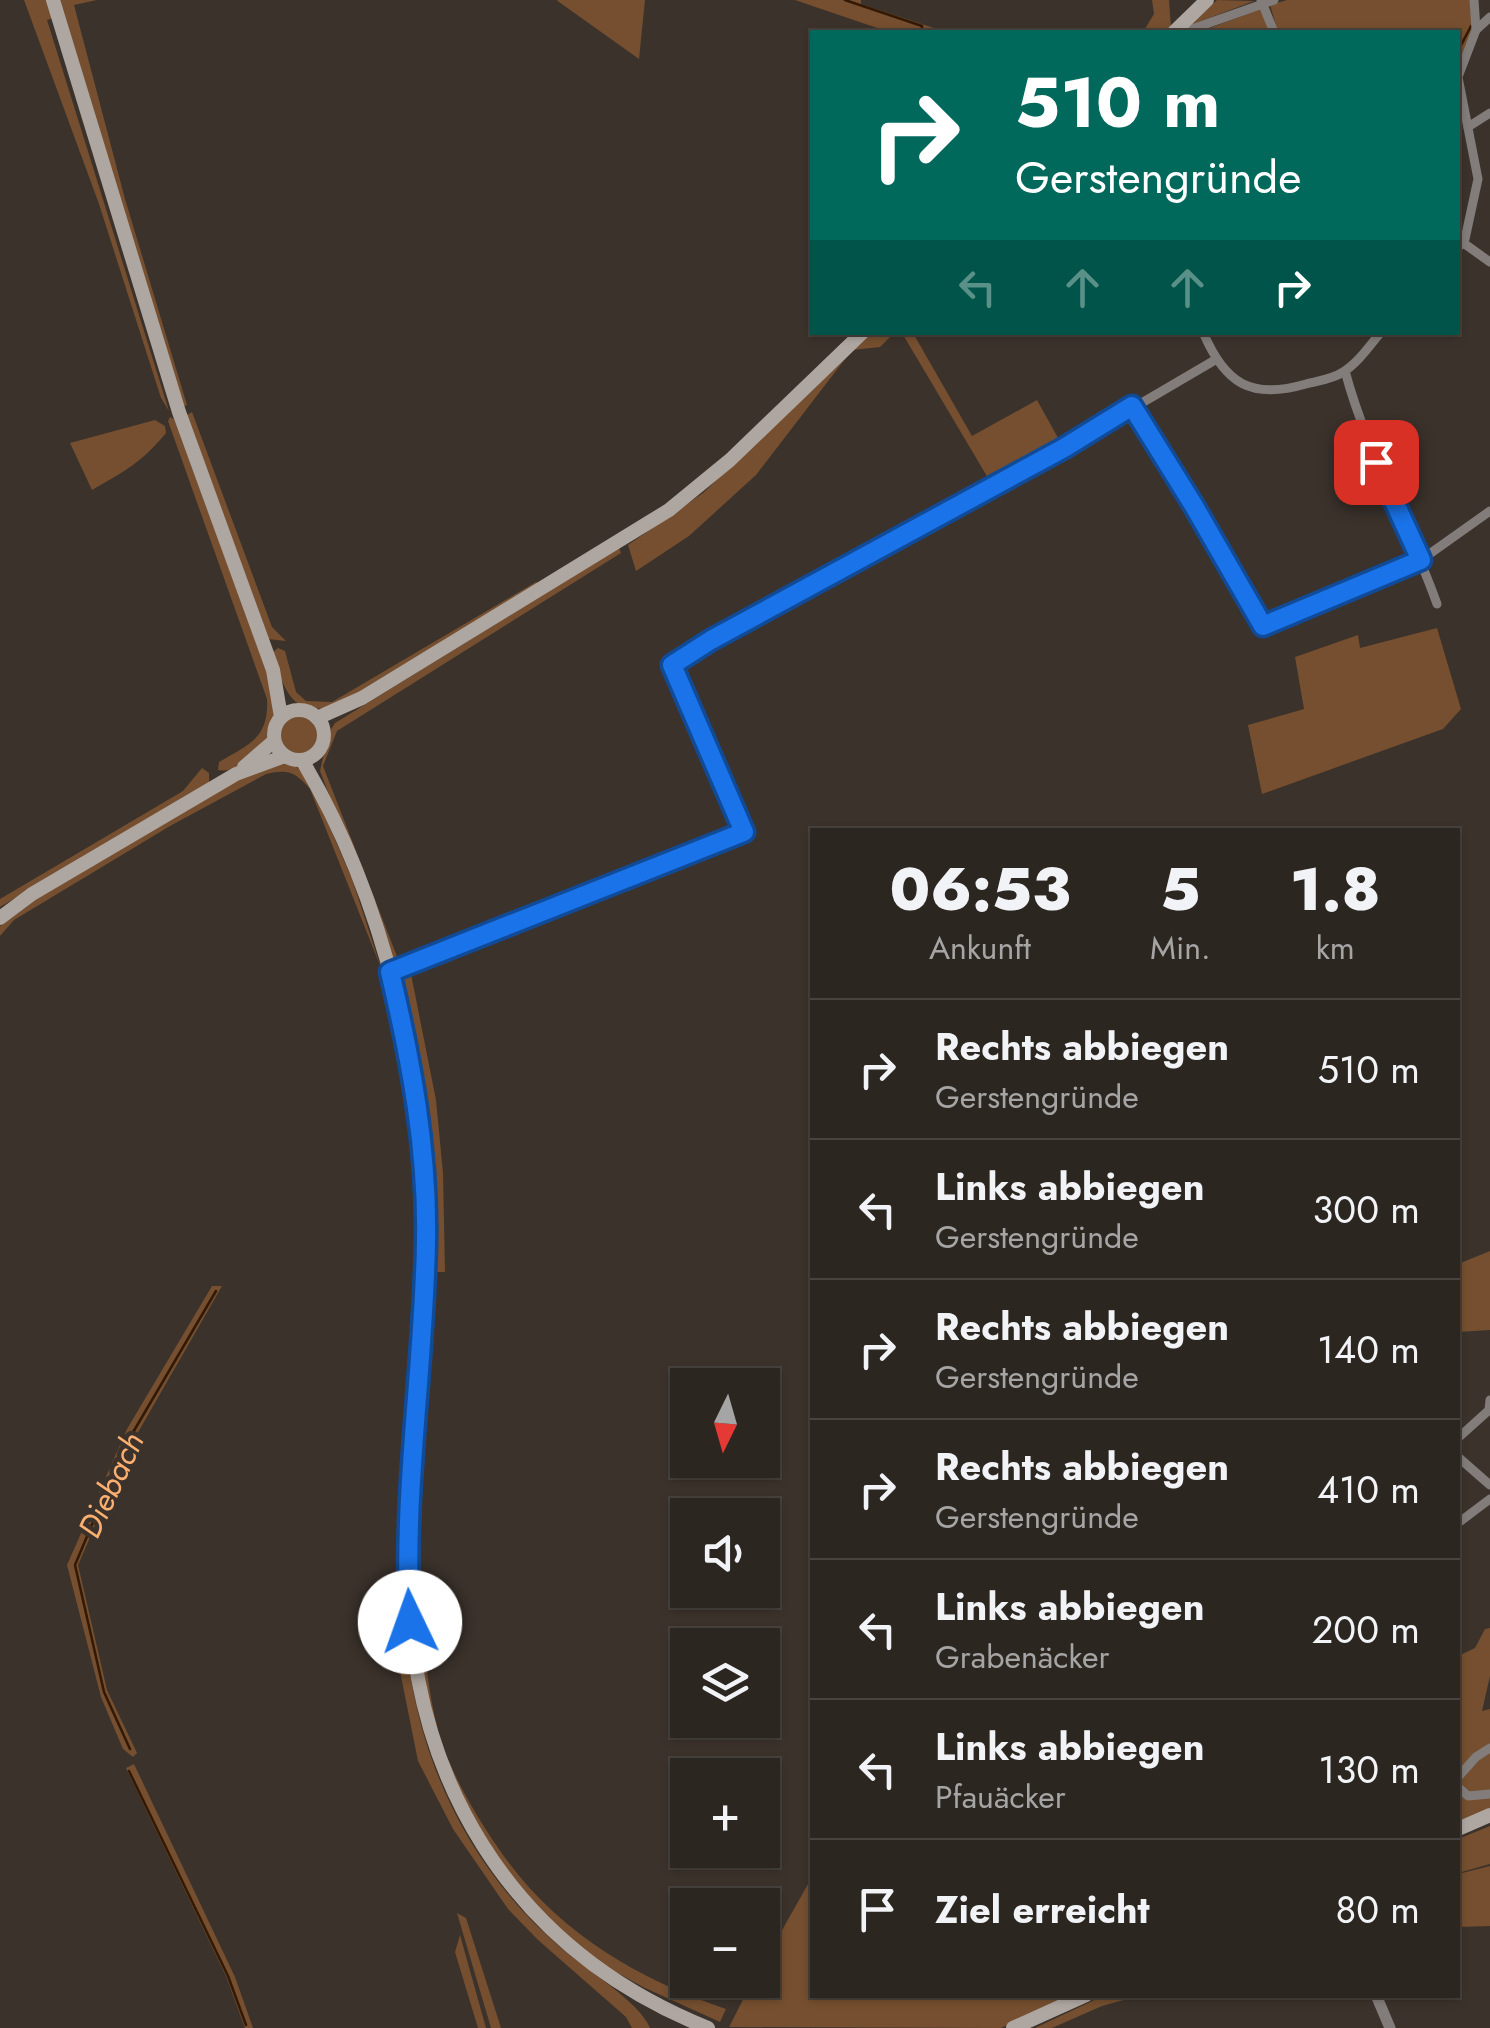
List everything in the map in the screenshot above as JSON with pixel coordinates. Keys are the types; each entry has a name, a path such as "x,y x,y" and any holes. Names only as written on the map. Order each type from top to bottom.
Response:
{"main road":[{"path":"53,0 179,412 272,670 281,717 273,733 274,742 285,756"},
{"path":"1176,30 1207,0"},
{"path":"321,725 669,510 730,460 860,335"},
{"path":"272,670 298,710"},
{"path":"236,774 285,756 309,757 321,748 321,725 307,711 281,717"},
{"path":"0,918 32,894 236,774 274,742"},
{"path":"309,757 390,972 404,1030 423,1160 426,1238 408,1566 414,1654 428,1725 468,1822 502,1876 527,1906 596,1968 675,2022 708,2028"},
{"path":"1460,1828 1490,1816"},
{"path":"1013,2028 1079,1998"}],"street":[{"path":"1474,0 1476,30"},
{"path":"1176,30 1192,29 1266,1 1273,30"},
{"path":"1460,65 1476,30 1490,16"},
{"path":"1460,87 1478,179 1460,245 1490,262"},
{"path":"1468,127 1490,113"},
{"path":"1203,335 1215,360 1243,385 1262,392 1345,372 1378,335"},
{"path":"390,972 744,832 672,665 1215,360"},
{"path":"1345,372 1361,428 1421,560 1436,604"},
{"path":"1132,406 1262,627 1421,560 1490,511"},
{"path":"1460,1436 1489,1410 1490,1400"},
{"path":"1460,1459 1490,1485"},
{"path":"1460,1522 1490,1499"},
{"path":"1460,1775 1490,1748"},
{"path":"1460,1789 1468,1796 1490,1794"},
{"path":"1377,1998 1390,2028"}],"shaded area":[{"path":"24,0 97,0 74,5 125,199 187,405 182,407 60,16 47,20 169,411 161,398 99,204"},
{"path":"645,0 639,59 559,2"},
{"path":"795,0 861,0 861,4 940,30 883,30"},
{"path":"1152,0 1169,0 1171,28 1144,30 1154,14"},
{"path":"1217,0 1254,1 1188,26"},
{"path":"1287,0 1471,0 1471,32 1460,57 1460,30 1277,30 1270,5"},
{"path":"1261,9 1270,30 1204,30"},
{"path":"868,335 892,335 880,347 852,350"},
{"path":"903,335 914,335 972,436 1037,400 1062,445 991,483"},
{"path":"851,351 756,475 689,536 636,571 628,545 703,493"},
{"path":"192,412 272,627 286,641 268,639 185,416"},
{"path":"170,417 174,419 276,703 276,720 266,741 249,760 229,770 218,770 219,762 248,745 261,732 267,699 168,421"},
{"path":"155,420 165,426 166,433 149,452 92,490 70,443"},
{"path":"619,548 621,553 337,731 323,766 398,959 392,959 320,771 328,734 335,723"},
{"path":"536,582 541,584 343,702 314,709 303,706 294,701 282,681 273,652 278,648 285,651 296,692 306,701 332,702"},
{"path":"1437,628 1461,709 1443,729 1262,794 1248,725 1304,709 1295,657 1358,635 1360,648"},
{"path":"298,715 313,721 319,736 313,751 298,757 283,751 277,736 283,721"},
{"path":"281,761 293,764 307,775 352,879 381,968 310,789 296,775 286,772 266,774 170,826 14,920 0,936 0,926 23,906 242,777"},
{"path":"202,768 209,773 209,783 0,907 0,899 183,791"},
{"path":"410,969 436,1100 443,1173 445,1272 436,1272 424,1449 421,1582 432,1702 443,1746 484,1827 547,1906 601,1949 670,1987 670,1998 696,1998 726,2009 720,2022 643,1987 600,1963 528,1903 464,1809 437,1736 420,1662 412,1564 430,1207 397,980"},
{"path":"1490,1251 1490,1330 1460,1332 1460,1263"},
{"path":"212,1286 222,1286 129,1448 78,1565 107,1690 137,1753 133,1757 123,1749 101,1697 67,1565 127,1429"},
{"path":"404,1604 415,1701 445,1793 467,1835 524,1913 624,1997 650,2028 632,2028 626,2017 538,1940 508,1909 453,1829 418,1761 399,1666 399,1605"},
{"path":"1490,1628 1490,1676 1482,1711 1490,1709 1490,1809 1460,1821 1460,1655 1475,1648 1485,1629"},
{"path":"134,1764 235,1977 253,2028 245,2028 226,1976 126,1768"},
{"path":"1490,1826 1490,1864 1460,1872 1460,1838"},
{"path":"1490,1866 1490,1926 1460,1927 1460,1874"},
{"path":"810,1881 810,1998 1066,1998 1001,2028 729,2027 744,1998 780,1998 780,1934"},
{"path":"457,1913 466,1918 501,2028 491,2028"},
{"path":"460,1935 486,2028 478,2028 455,1952"},
{"path":"1099,1998 1131,1998 1052,2028 1035,2028"}],"waterway":[{"path":"845,0 922,26 922,30"},
{"path":"1460,47 1471,26"},
{"name":"Diebach","path":"130,1749 104,1692 75,1565 125,1446 216,1291"},
{"name":"Diebach","path":"129,1771 228,1976 246,2025"}],"route":[{"path":"410,1622 409,1524 426,1238 422,1140 390,972 744,832 672,665 1064,448 1132,406 1263,626 1421,560 1376,462"}]}
